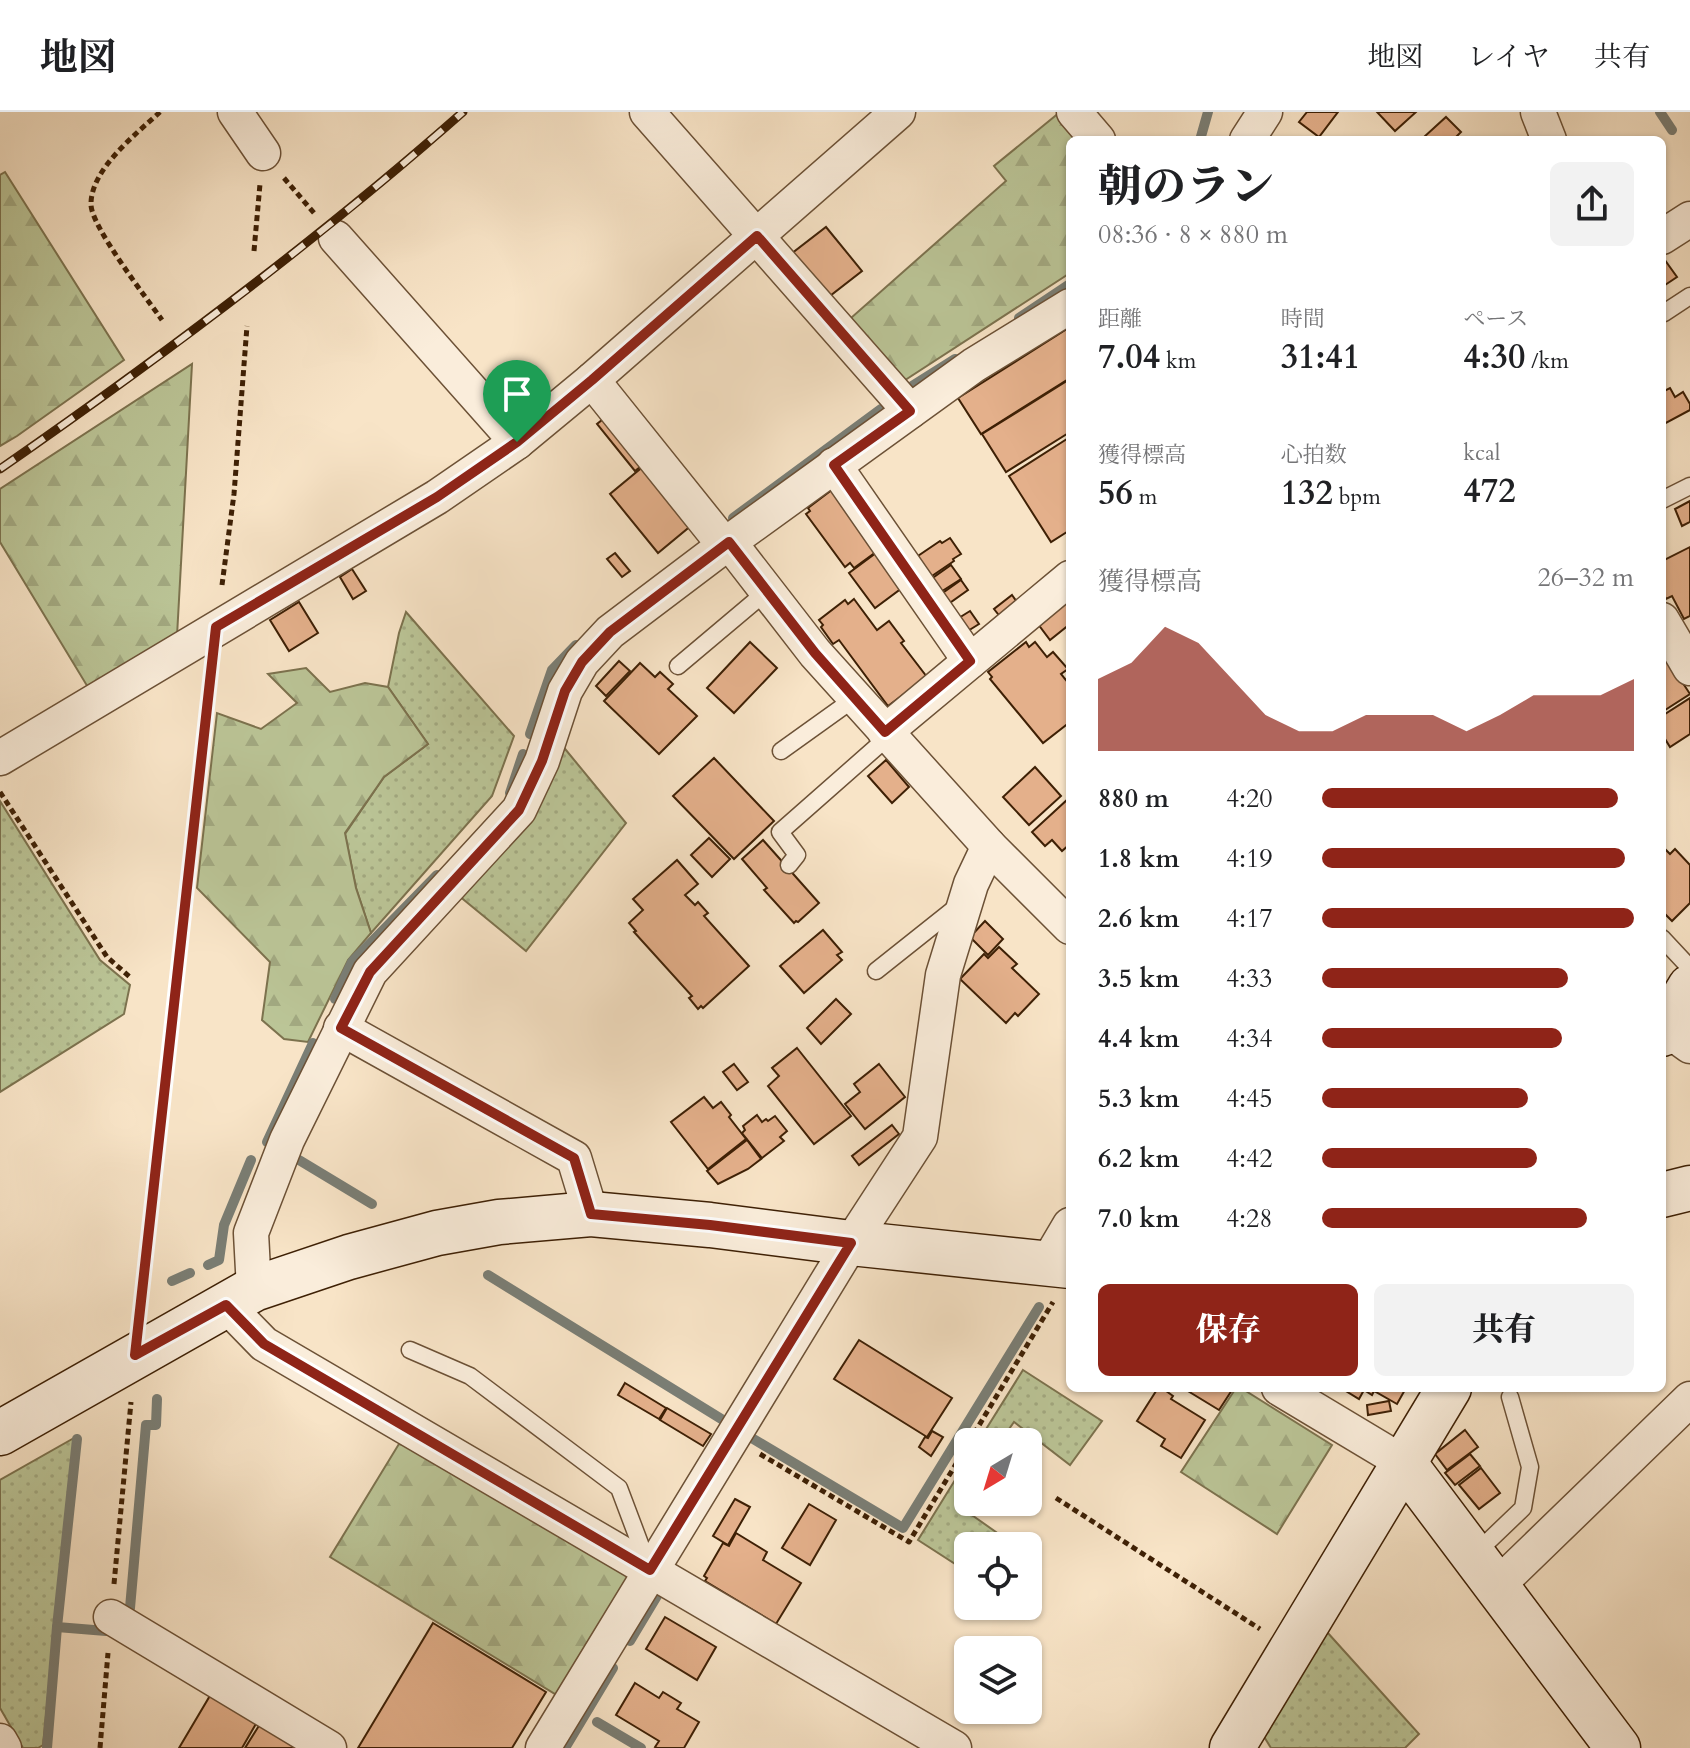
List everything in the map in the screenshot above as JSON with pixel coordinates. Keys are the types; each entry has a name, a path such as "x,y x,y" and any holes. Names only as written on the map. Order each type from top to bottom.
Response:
{"street":[{"path":"235,112 263,153"},
{"path":"647,112 910,411"},
{"path":"0,758 437,497 517,442 898,112"},
{"path":"1074,112 1095,136"},
{"path":"1250,136 1265,112"},
{"path":"1538,112 1547,136"},
{"path":"1666,235 1690,221"},
{"path":"336,238 517,442"},
{"path":"954,1748 264,1344 240,1297 251,1233 287,1140 370,972 519,810 542,761 565,691 582,662 610,632 834,465 974,365 1066,308"},
{"path":"592,380 718,537 729,542 815,653 989,846 1066,923"},
{"path":"834,465 970,661"},
{"path":"887,734 1066,581"},
{"path":"1666,627 1690,668"},
{"path":"543,1748 851,1243 920,1137 943,975 971,884 989,846"},
{"path":"1672,1036 1690,987"},
{"path":"341,1028 574,1158 591,1214"},
{"path":"1666,1194 1690,1188"},
{"path":"0,1433 240,1297 349,1257 437,1233 499,1222 591,1214 851,1243 1058,1275 1066,1242"},
{"path":"1286,1392 1404,1463 1618,1748"},
{"path":"1244,1742 1291,1649 1447,1392"},
{"path":"1485,1571 1688,1405"},
{"path":"111,1617 329,1748"},
{"path":"0,1741 4,1748"}],"lane":[{"path":"1666,312 1690,296"},
{"path":"1666,498 1690,486"},
{"path":"678,666 767,591"},
{"path":"781,751 855,698"},
{"path":"789,865 797,855 780,832 887,734"},
{"path":"876,971 967,899"},
{"path":"1666,942 1690,968"},
{"path":"410,1350 470,1376 619,1488 650,1570"},
{"path":"1485,1571 1523,1508 1530,1467 1510,1397"}],"path":[{"path":"160,112 108,161 90,206 103,235 162,320"},
{"path":"263,153 336,238"},
{"path":"100,1748 135,1355 216,627 234,494 247,326"},
{"path":"0,792 107,957 131,978"},
{"path":"977,1428 1058,1275"},
{"path":"731,1438 909,1542 954,1468"},
{"path":"1056,1498 1291,1649"}],"green space":[{"path":"1060,112 1085,136 1066,136 1066,276 896,386 843,325 1006,181 994,166"},
{"path":"5,172 124,360 0,446 0,175"},
{"path":"192,364 177,636 89,689 0,542 0,489"},
{"path":"406,612 514,736 492,796 371,933 356,888 345,834 384,777 428,744 388,687"},
{"path":"306,668 330,692 365,683 388,687 428,744 384,777 345,833 356,888 371,933 348,960 308,1042 284,1039 262,1020 270,962 197,888 217,713 261,729 297,703 268,674"},
{"path":"561,744 626,823 526,951 458,895"},
{"path":"0,801 100,960 130,985 124,1014 0,1092"},
{"path":"1023,1370 1102,1421 1070,1465 1042,1444 1042,1428 1022,1428 1014,1422 1010,1428 987,1428"},
{"path":"1233,1392 1247,1392 1332,1445 1277,1534 1181,1472"},
{"path":"405,1434 629,1566 630,1581 560,1697 330,1557"},
{"path":"74,1438 43,1745 23,1748 0,1708 0,1480"},
{"path":"954,1482 954,1516 973,1516 996,1532 954,1532 954,1563 918,1540"},
{"path":"1327,1632 1419,1734 1405,1748 1271,1748 1263,1735"}],"building":[{"path":"1307,112 1338,112 1320,136 1299,122"},
{"path":"1377,112 1416,112 1395,131"},
{"path":"1446,117 1461,132 1457,136 1425,136"},
{"path":"826,227 862,271 826,299 791,254"},
{"path":"1666,262 1677,277 1666,284"},
{"path":"1066,330 1066,381 981,434 958,398"},
{"path":"1066,382 1066,434 1006,472 982,434"},
{"path":"1670,388 1675,397 1683,392 1690,410 1666,423 1666,390"},
{"path":"607,416 645,463 635,471 597,424"},
{"path":"1066,440 1066,533 1051,542 1009,476"},
{"path":"645,465 693,524 658,553 610,494"},
{"path":"833,489 880,549 854,568 850,563 845,567 806,514 810,511 808,508"},
{"path":"1690,501 1690,522 1682,526 1675,509"},
{"path":"950,538 961,554 926,580 912,560 940,541 942,543"},
{"path":"1690,547 1690,616 1684,619 1672,596 1666,599 1666,559"},
{"path":"880,550 906,585 875,608 849,573"},
{"path":"615,553 630,571 622,577 607,559"},
{"path":"951,565 961,579 936,595 927,582"},
{"path":"352,569 366,591 353,599 340,577"},
{"path":"961,580 968,590 944,607 937,597"},
{"path":"1012,595 1019,605 1002,619 994,609"},
{"path":"854,599 877,630 889,621 904,641 901,643 927,677 888,706 839,640 833,644 821,627 823,625 819,620 845,600 848,604"},
{"path":"1066,600 1066,627 1050,640 1035,620"},
{"path":"299,602 318,633 289,651 270,620"},
{"path":"970,611 979,624 963,634 954,621"},
{"path":"750,642 777,668 734,713 707,688"},
{"path":"1026,642 1029,647 1035,642 1047,657 1053,652 1066,667 1061,674 1066,680 1066,725 1043,743 990,679 992,677 988,672"},
{"path":"1666,657 1690,694 1666,709"},
{"path":"619,661 630,671 606,696 596,686"},
{"path":"640,663 655,677 660,672 673,684 668,689 697,716 659,754 604,701"},
{"path":"1690,698 1690,734 1670,747 1666,740 1666,713"},
{"path":"714,758 774,821 734,859 673,796"},
{"path":"886,760 909,787 892,803 868,776"},
{"path":"1035,767 1061,796 1029,825 1003,797"},
{"path":"1066,801 1066,848 1062,851 1052,840 1045,846 1032,832"},
{"path":"709,838 730,859 712,877 691,855"},
{"path":"763,840 819,903 798,922 794,923 764,890 767,888 742,859"},
{"path":"1675,849 1690,865 1690,903 1672,921 1666,915 1666,850 1670,854"},
{"path":"677,860 698,884 685,895 695,905 698,902 708,913 704,916 749,966 703,1008 698,1009 689,998 692,996 629,923 643,910 633,899"},
{"path":"985,921 1003,939 988,955 970,937"},
{"path":"823,930 842,952 837,955 842,960 804,993 780,966"},
{"path":"999,947 1017,964 1012,968 1039,994 1018,1016 1015,1013 1006,1023 960,979 984,954 988,958"},
{"path":"836,999 851,1014 821,1044 807,1028"},
{"path":"797,1048 851,1116 814,1144 768,1086 779,1076 772,1068"},
{"path":"734,1064 748,1082 737,1090 723,1072"},
{"path":"879,1064 905,1097 865,1129 845,1104 860,1092 854,1084"},
{"path":"704,1097 713,1108 721,1102 746,1139 708,1169 671,1122"},
{"path":"757,1115 762,1122 775,1116 787,1131 780,1137 784,1141 762,1158 742,1133 745,1130 743,1126"},
{"path":"892,1125 899,1134 859,1165 852,1156"},
{"path":"747,1140 761,1159 718,1184 707,1171"},
{"path":"859,1340 952,1398 927,1437 834,1379"},
{"path":"625,1383 666,1408 659,1419 618,1395"},
{"path":"1155,1392 1168,1392 1173,1396 1171,1399 1205,1420 1181,1458 1161,1446 1165,1439 1137,1421"},
{"path":"1190,1392 1231,1392 1219,1410"},
{"path":"1348,1392 1363,1392 1359,1399"},
{"path":"1376,1392 1404,1392 1397,1404"},
{"path":"1389,1401 1391,1411 1368,1415 1367,1405"},
{"path":"667,1408 711,1434 703,1446 660,1420"},
{"path":"1465,1430 1478,1447 1447,1470 1435,1454"},
{"path":"932,1431 943,1437 931,1456 919,1447"},
{"path":"1470,1454 1480,1466 1455,1485 1445,1473"},
{"path":"1481,1468 1500,1493 1479,1509 1459,1485"},
{"path":"735,1499 750,1507 728,1545 713,1536"},
{"path":"809,1504 836,1520 810,1565 782,1548"},
{"path":"736,1533 767,1552 763,1560 801,1583 776,1624 705,1581 707,1578 704,1576 723,1543 729,1546"},
{"path":"665,1617 716,1647 697,1680 646,1649"},
{"path":"433,1623 546,1692 512,1748 358,1748"},
{"path":"635,1683 659,1698 663,1692 681,1703 677,1709 699,1722 684,1748 657,1748 659,1741 616,1715"},
{"path":"211,1694 257,1722 242,1748 179,1748"},
{"path":"260,1724 301,1748 245,1748"}],"waterway":[{"path":"1201,136 1208,112"},
{"path":"1660,112 1672,130"},
{"path":"1019,318 1066,287"},
{"path":"909,388 955,359"},
{"path":"733,518 881,409"},
{"path":"530,734 552,670 576,645"},
{"path":"510,793 523,754"},
{"path":"335,999 352,962 437,875"},
{"path":"267,1142 313,1043"},
{"path":"208,1265 219,1260 224,1225 251,1160"},
{"path":"299,1160 372,1204"},
{"path":"172,1281 190,1273"},
{"path":"488,1275 723,1420"},
{"path":"750,1437 903,1528 1039,1307"},
{"path":"130,1608 146,1425 156,1425 157,1399"},
{"path":"77,1439 57,1627 106,1631"},
{"path":"630,1641 663,1586"},
{"path":"47,1748 57,1627"},
{"path":"565,1748 613,1668"},
{"path":"597,1722 641,1748"}],"railway":[{"path":"0,469 237,297 352,207 463,112"}],"route":[{"path":"757,236 910,411 834,465 970,661 885,732 815,653 729,542 610,632 582,662 565,691 542,761 519,810 370,972 341,1028 574,1158 591,1214 851,1243 650,1570 264,1344 226,1305 135,1355 216,627 437,497 517,442 757,236"}]}
